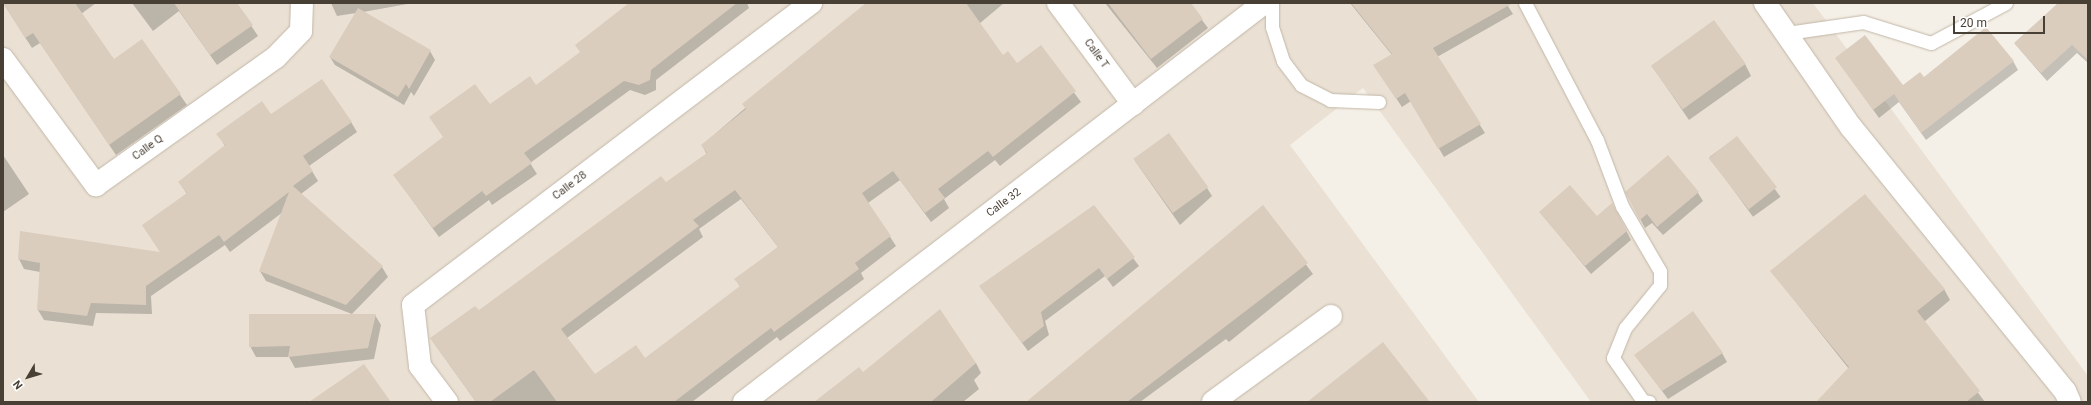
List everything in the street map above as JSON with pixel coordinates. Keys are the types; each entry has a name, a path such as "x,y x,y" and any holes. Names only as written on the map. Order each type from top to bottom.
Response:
{"street":[{"name":"Calle Q","path":"3,59 96,186 276,57 301,31 302,3"},
{"name":"Calle 28","path":"447,402 420,366 413,305 812,3"},
{"name":"Calle T","path":"1058,3 1133,104"},
{"name":"Calle 32","path":"744,402 1264,3"},
{"path":"1765,3 1851,127 2065,391 2070,402"},
{"path":"1213,402 1331,316"}],"lane":[{"path":"1272,3 1272,27 1283,61 1301,85 1330,100 1380,102"},
{"path":"1525,3 1597,140 1622,206 1660,271 1660,285 1625,328 1613,358 1643,401 1649,402"},
{"path":"1787,33 1863,22 1931,43 2006,3"}],"shaded area":[{"path":"3,3 1813,3 2088,376 2088,402 1591,402 1363,88 1290,145 1479,402 3,402"}],"building":[{"path":"3,3 75,3 114,59 142,39 181,94 109,145 33,33 25,38"},
{"path":"174,3 237,3 253,25 210,55"},
{"path":"629,3 737,3 651,70 650,80 639,85 624,81 524,153 532,163 486,196 482,191 433,228 393,175 443,137 429,117 475,84 490,104 530,76 536,85 580,52 575,45"},
{"path":"866,3 966,3 1003,55 1008,51 1017,63 1041,45 1076,91 993,157 988,151 938,189 945,198 925,213 893,171 862,193 891,236 855,263 859,269 774,332 771,328 674,402 557,402 534,370 490,402 476,402 430,338 475,306 479,310 661,176 666,182 707,153 701,145 746,109 742,104","holes":["735,190 778,247 734,279 740,286 645,358 636,345 595,374 561,329 699,226 693,220"]},
{"path":"1108,3 1191,3 1203,19 1151,59"},
{"path":"1351,3 1513,3 1433,48 1481,124 1438,149 1405,93 1396,99 1373,65 1392,54"},
{"path":"2058,3 2088,3 2088,60 2072,45 2041,73 2014,43"},
{"path":"358,8 431,50 409,89 406,84 398,97 329,57"},
{"path":"1714,20 1746,64 1683,110 1651,66"},
{"path":"1986,27 2014,61 1921,133 1894,94 1873,110 1835,58 1865,35 1903,85 1920,72 1924,77"},
{"path":"322,79 352,122 303,156 313,171 293,186 383,266 346,305 259,271 289,192 224,242 219,235 146,286 146,305 91,303 87,316 37,310 40,263 18,259 20,231 160,252 142,225 187,193 178,182 225,145 216,134 262,101 271,114"},
{"path":"1169,133 1208,187 1173,213 1133,159"},
{"path":"1737,136 1777,187 1749,209 1709,158"},
{"path":"1668,155 1699,192 1657,227 1647,214 1640,220 1625,192"},
{"path":"1570,185 1597,216 1612,203 1627,231 1585,266 1539,212"},
{"path":"1865,194 1945,289 1917,311 1980,391 1966,402 1816,402 1849,367 1770,271"},
{"path":"1094,205 1135,257 1107,279 1099,268 1041,312 1044,326 1022,343 979,286"},
{"path":"1263,205 1308,263 1127,402 1026,402"},
{"path":"940,309 976,363 931,402 814,402 859,367 863,372"},
{"path":"1693,311 1723,353 1662,391 1634,355"},
{"path":"249,314 376,314 368,348 288,357 290,346 249,347"},
{"path":"1383,342 1430,402 1307,402"},
{"path":"364,364 391,402 309,402"}]}
